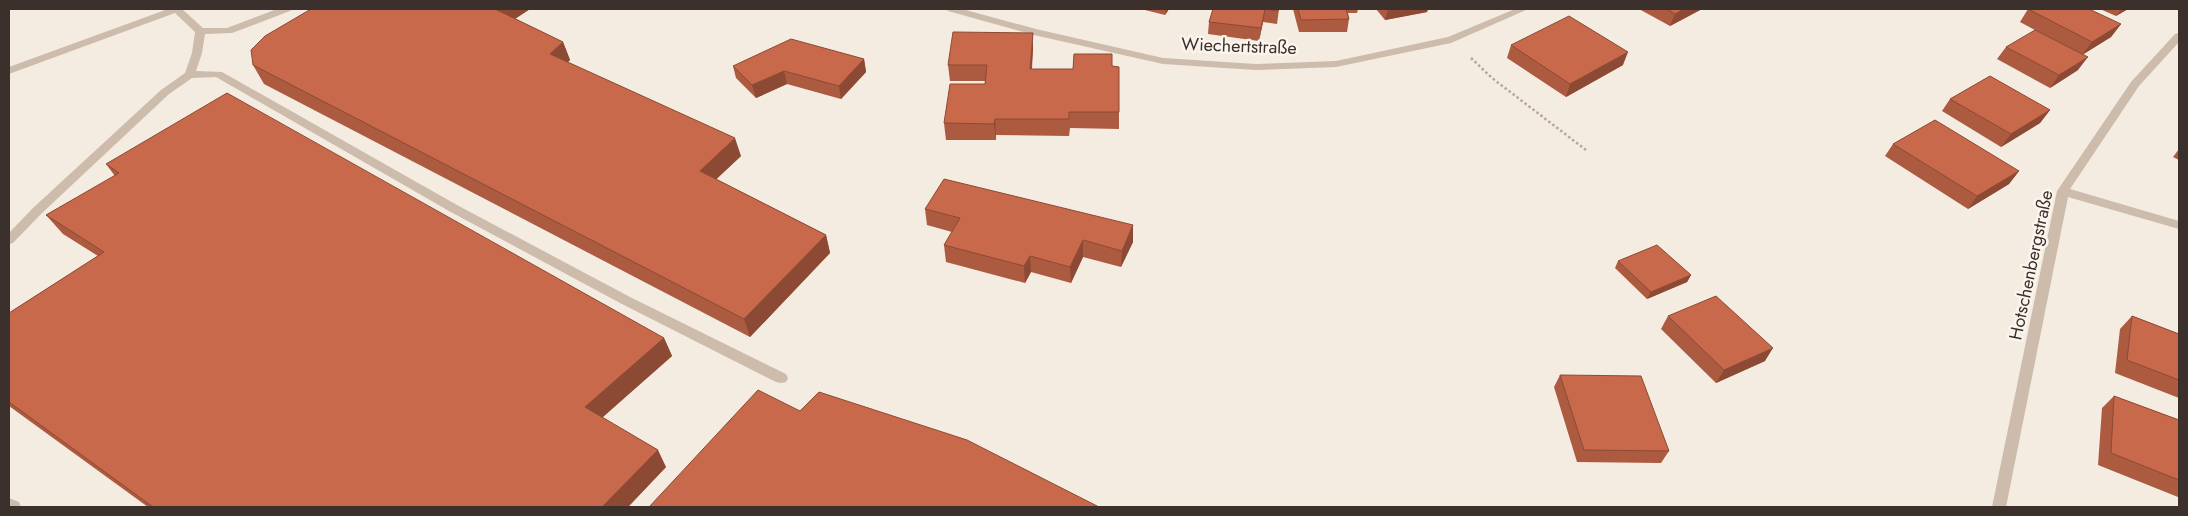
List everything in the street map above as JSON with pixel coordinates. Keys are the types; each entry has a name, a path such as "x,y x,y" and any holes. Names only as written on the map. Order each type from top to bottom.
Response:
{"street":[{"path":"9,71 176,9 200,32 228,31 286,9"},
{"name":"Wiechertstraße","path":"952,9 1034,32 1163,61 1256,67 1336,64 1451,40 1523,9"},
{"path":"190,75 197,53 200,32"},
{"name":"Hotschenbergstraße","path":"1999,507 2063,191 2136,84 2179,36"},
{"path":"9,240 37,211 165,92 190,75 218,74 453,208 626,300 781,378"},
{"path":"2063,191 2179,225"},
{"path":"9,504 14,507"}],"path":[{"path":"1451,40 1492,78 1586,150"}],"building":[{"path":"311,9 495,9 563,42 550,54 735,138 700,171 826,235 744,319 253,65 251,50 265,36"},
{"path":"1213,9 1265,9 1261,28 1209,22"},
{"path":"1298,9 1346,9 1349,19 1301,20"},
{"path":"1667,9 1684,9 1675,14"},
{"path":"2028,9 2089,9 2121,24 2092,42"},
{"path":"1569,16 1628,52 1570,84 1511,45"},
{"path":"2035,30 2088,57 2059,75 2006,47"},
{"path":"953,32 1033,33 1030,69 1073,69 1074,54 1112,54 1112,66 1119,67 1119,112 1069,112 1069,119 995,119 994,124 944,123 950,84 985,84 987,65 948,65"},
{"path":"791,39 864,59 839,86 784,71 752,85 733,66"},
{"path":"1990,76 2050,110 2011,134 1950,99"},
{"path":"227,93 664,338 585,407 658,450 602,507 153,507 9,402 9,313 104,252 46,215 119,173 106,164"},
{"path":"1935,120 2019,171 1977,196 1893,144"},
{"path":"944,179 1133,225 1122,251 1083,240 1070,267 1030,256 1024,266 944,245 960,218 925,209"},
{"path":"1657,245 1691,275 1651,292 1618,261"},
{"path":"1716,296 1773,348 1724,370 1668,316"},
{"path":"2132,316 2179,334 2179,380 2127,360"},
{"path":"1560,375 1641,376 1669,451 1584,450"},
{"path":"758,390 800,411 819,392 967,440 1099,507 649,507"},
{"path":"2114,396 2179,420 2179,480 2111,453"}]}
